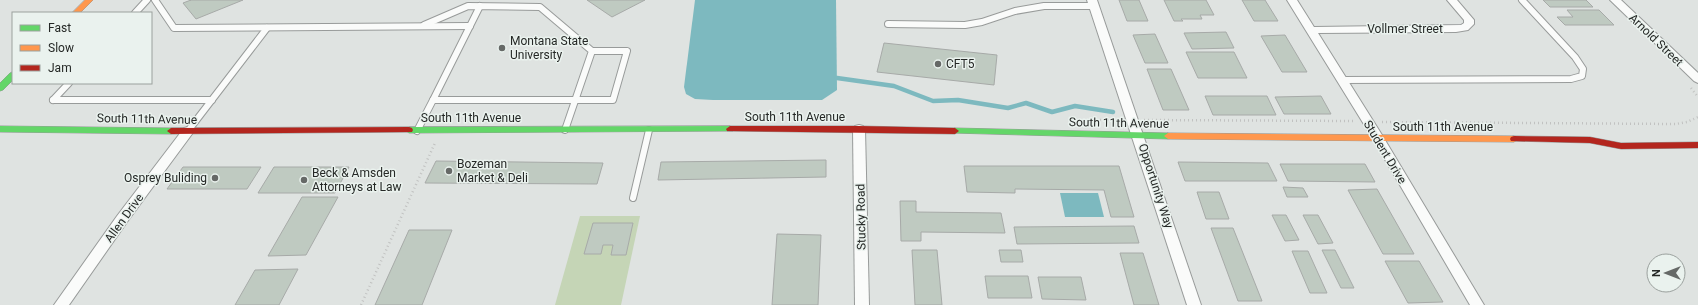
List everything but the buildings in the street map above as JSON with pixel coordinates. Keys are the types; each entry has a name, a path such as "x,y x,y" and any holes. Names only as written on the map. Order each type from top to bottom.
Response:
{"street":[{"path":"77,12 89,0"},
{"name":"Student Drive","path":"1292,0 1378,138 1478,305"},
{"name":"Vollmer Street","path":"1310,30 1456,30 1464,28 1468,24 1468,20 1452,0"},
{"name":"Arnold Street","path":"1615,0 1698,79"},
{"name":"Opportunity Way","path":"1093,3 1139,136 1194,305"},
{"path":"0,88 12,76"},
{"name":"South 11th Avenue","path":"0,129 188,131 859,129 1139,136 1590,140 1621,146 1698,145"},
{"name":"Stucky Road","path":"859,129 862,305"},
{"name":"Allen Drive","path":"61,305 122,219 188,131"},
{"name":"South 11th Avenue","path":"1590,140 1611,134"}],"lane":[{"path":"136,12 147,0"},
{"path":"155,0 174,28 470,26"},
{"path":"1342,80 1571,79 1582,76 1583,69 1575,57 1522,0"},
{"path":"888,24 965,25 982,22 1014,11 1044,6 1093,3"},
{"path":"421,26 468,6 540,7 592,51 627,51 613,100 433,100"},
{"path":"417,131 480,6"},
{"path":"188,131 267,28"},
{"path":"565,130 592,51"},
{"path":"68,84 53,100 212,100"},
{"path":"633,198 649,130"}],"path":[{"path":"1690,86 1698,97"},
{"path":"1133,120 1676,124 1698,118"},
{"path":"361,305 441,130"}],"green space":[{"path":"580,216 640,216 621,305 555,305"}],"water":[{"path":"695,0 836,0 837,90 822,100 713,100 695,99 686,94 684,87"},
{"path":"1060,193 1098,193 1104,217 1065,217"}],"waterway":[{"path":"837,78 894,86 933,101 958,100 1008,108 1026,103 1052,112 1075,106 1113,112"}],"traffic: fast":[{"path":"0,88 12,76"},
{"path":"0,129 171,131"},
{"path":"409,130 730,129"},
{"path":"955,131 1168,136"}],"traffic: slow":[{"path":"77,12 89,0"},
{"path":"1168,136 1514,139"}],"traffic: jam":[{"path":"730,129 955,131"},
{"path":"171,131 409,130"},
{"path":"1514,139 1590,140 1621,146 1698,145"}],"place":[{"name":"Montana State University","path":"502,48"},
{"name":"CFT5","path":"938,64"},
{"name":"Bozeman Market & Deli","path":"449,171"},
{"name":"Osprey Buliding","path":"215,178"},
{"name":"Beck & Amsden Attorneys at Law","path":"304,180"}]}
